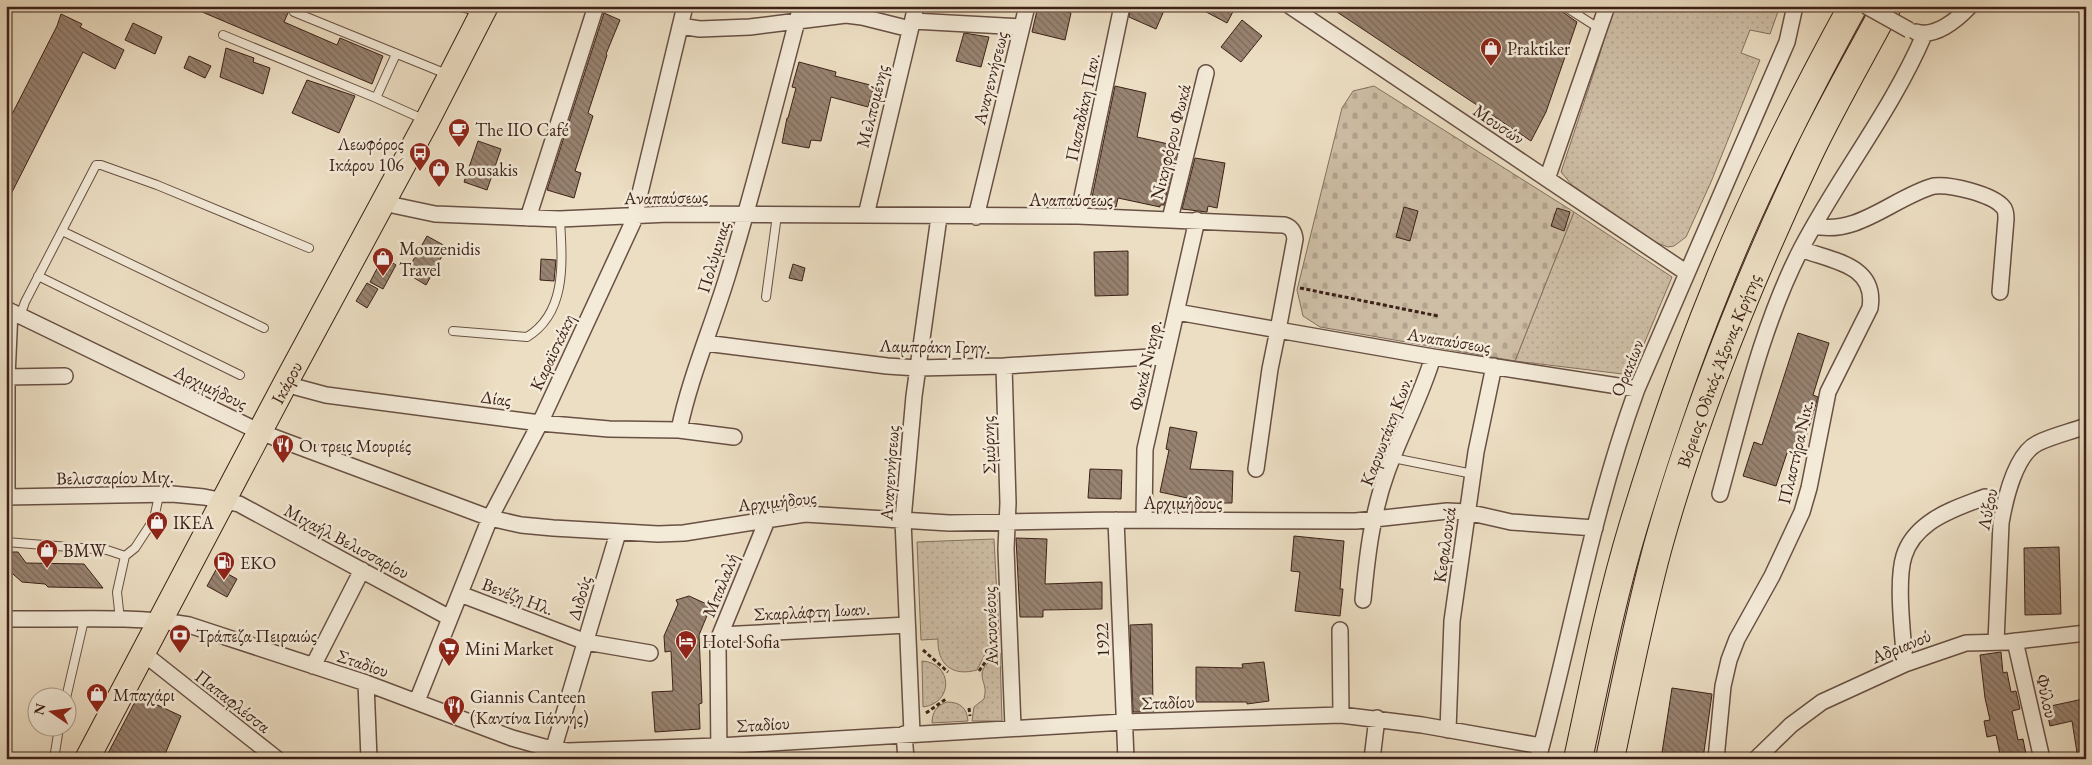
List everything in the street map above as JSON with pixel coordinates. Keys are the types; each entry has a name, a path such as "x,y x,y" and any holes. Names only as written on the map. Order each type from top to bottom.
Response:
{"highway":[{"name":"Βόρειος Οδικός Άξονας Κρήτης","path":"1578,759 1613,604 1633,528 1674,398 1714,293 1757,194 1823,60 1853,6"},
{"name":"Βόρειος Οδικός Άξονας Κρήτης","path":"1610,759 1658,546 1710,387 1760,259 1810,151 1887,6"}],"main road":[{"name":"Ικάρου","path":"87,759 485,10"}],"street":[{"path":"528,218 596,6"},
{"name":"Πολύμνιας","path":"679,430 694,373 745,215 801,6"},
{"name":"Αναγεννήσεως","path":"976,217 1027,6"},
{"name":"Πασαδάκη Παν.","path":"1078,216 1122,6"},
{"name":"Μουσών","path":"1290,6 1687,273"},
{"path":"1547,179 1607,6"},
{"name":"Ορακίων","path":"1540,752 1604,492 1637,389 1787,42 1795,6"},
{"path":"1866,6 1910,30 1924,34"},
{"path":"1720,494 1771,318 1801,250 1906,73 1924,34 1950,22 1970,6"},
{"name":"Καραϊσκάκη","path":"417,701 490,518 540,423 634,216 680,26 681,8"},
{"path":"680,26 692,29 711,29 797,22 846,15 1022,27"},
{"name":"Μελπομένης","path":"866,215 913,19"},
{"name":"Νικηφόρου Φωκά","path":"1170,219 1206,73"},
{"path":"1814,226 1834,228 1851,224 1934,186 1948,185 1966,190 1996,202 2005,211 2000,292"},
{"name":"Αναπαύσεως","path":"383,203 435,214 560,219 669,214 939,217 1078,216 1284,225 1289,227 1295,234 1295,238 1278,330 1433,357 1637,389"},
{"name":"Αναγεννήσεως","path":"906,759 908,733 907,625 903,520 918,368 939,217"},
{"name":"Φωκά Νικηφ.","path":"1144,520 1144,457 1197,220"},
{"name":"Πλαστήρα Νικ.","path":"1716,759 1723,686 1731,655 1737,639 1772,576 1802,512 1809,488 1828,392 1870,308 1870,296 1866,283 1857,270 1845,264 1801,250"},
{"path":"6,498 6,377 12,312"},
{"name":"Αρχιμήδους","path":"12,312 260,432 490,518 529,526 658,534 684,532 805,514 949,523 1008,523 1116,520 1375,519 1432,512 1467,512 1511,522 1595,528"},
{"path":"1177,312 1278,330 1270,369 1256,469"},
{"name":"Λαμπράκη Γρηγ.","path":"705,343 887,366 918,368 1004,366 1166,356"},
{"name":"Καρυωτάκη Κων.","path":"1363,600 1368,550 1383,483 1424,384 1433,357"},
{"name":"Σμύρνης","path":"1004,366 1008,523"},
{"name":"Κεφαλουκά","path":"1448,730 1452,621 1473,474 1494,366"},
{"path":"6,377 65,376"},
{"name":"Δίας","path":"285,384 326,395 540,423 609,429 679,430 734,437"},
{"name":"Λύξου","path":"1996,642 2001,523 2004,504 2015,474 2025,454 2033,446 2086,426"},
{"name":"Βελισσαρίου Μιχ.","path":"6,498 159,494 191,495 225,500"},
{"path":"1905,664 1901,580 1902,563 1907,548 1916,534 1933,520 1986,497"},
{"name":"Μιχαήλ Βελισσαρίου","path":"225,500 239,504 450,618"},
{"name":"Μπαλαλή","path":"719,752 718,646 720,635 768,518"},
{"name":"1922","path":"1116,520 1126,759"},
{"name":"Αλκυονέους","path":"1008,523 1006,549 1013,727"},
{"name":"Διδούς","path":"552,754 618,533"},
{"path":"313,666 362,570"},
{"name":"Βενέζη Ηλ.","path":"460,594 586,642 650,653"},
{"name":"Σταδίου","path":"6,619 160,621 200,628 417,701 552,754 587,751 719,752 908,733 1124,722 1342,715 1377,718 1448,730 1540,752"},
{"name":"Σκαρλάφτη Ιωαν.","path":"720,635 907,625"},
{"path":"1340,630 1342,715"},
{"name":"Αδριανού","path":"1756,759 1791,725 1822,702 1905,664 1953,646 1973,642 2015,642 2086,633"},
{"name":"Φύλου","path":"2015,642 2042,759"},
{"name":"Παπαφλέσσα","path":"143,653 277,759"},
{"path":"366,683 369,759"},
{"path":"1372,759 1377,718"}],"lane":[{"path":"458,6 485,10"},
{"path":"1564,6 1578,10 1600,29"},
{"path":"294,12 450,76"},
{"path":"223,35 427,121"},
{"path":"376,98 396,54"},
{"path":"12,312 25,302 96,165 101,165 157,185 310,248"},
{"path":"766,297 777,215"},
{"path":"453,331 527,337 537,331 550,313 560,287 563,259 560,219"},
{"path":"62,231 264,328"},
{"path":"38,276 240,374"},
{"path":"1393,458 1473,474"},
{"path":"120,620 118,592 125,556 135,548 154,519 159,494"},
{"path":"6,542 107,550 125,556"},
{"path":"68,688 84,620"},
{"path":"54,759 57,738"}],"path":[{"path":"1287,286 1438,316"},
{"path":"918,646 948,672"},
{"path":"980,672 994,651"},
{"path":"921,716 946,698"}],"green space":[{"path":"1614,6 1780,6 1770,34 1750,30 1741,53 1760,60 1711,182 1686,237 1674,246 1668,247 1655,242 1572,185 1561,172"},
{"path":"1374,86 1574,212 1515,361 1320,327 1303,316 1297,290 1342,108 1353,91"},
{"path":"1574,212 1672,277 1631,375 1515,361"},
{"path":"994,539 999,635 989,636 988,648 977,670 960,672 953,670 943,662 938,648 938,639 921,640 917,542"},
{"path":"1000,653 1002,721 972,721 974,707 984,699 985,688 982,672 988,662"},
{"path":"922,661 932,663 940,668 946,683 940,698 933,704 923,707"},
{"path":"947,702 956,703 962,707 968,721 932,723 936,710 940,705"}],"building":[{"path":"188,6 291,6 284,22 337,45 340,38 383,56 372,84"},
{"path":"1038,6 1071,13 1065,40 1032,32"},
{"path":"1131,6 1166,6 1156,29 1129,17"},
{"path":"1195,6 1236,6 1227,23"},
{"name":"Praktiker","path":"1328,6 1554,6 1577,22 1546,112 1531,141"},
{"path":"604,13 620,20 606,54 588,113 593,116 575,171 581,173 574,198 547,190"},
{"path":"61,14 82,24 80,27 124,50 115,69 83,52 6,204 6,126 57,26"},
{"path":"1242,20 1262,36 1241,62 1221,47"},
{"path":"133,23 162,37 155,54 125,40"},
{"path":"964,33 989,37 981,67 956,61"},
{"path":"226,48 254,58 253,62 270,68 263,94 220,77"},
{"path":"189,56 211,66 205,78 184,68"},
{"path":"799,62 836,72 835,76 874,86 868,107 831,97 821,141 811,140 809,148 782,143 796,88 792,87"},
{"path":"307,80 355,96 339,133 292,113"},
{"path":"1115,86 1146,93 1137,137 1173,145 1172,153 1176,154 1164,205 1160,205 1160,207 1118,198 1116,207 1091,202"},
{"path":"478,141 501,149 487,190 464,182"},
{"path":"1195,158 1225,163 1217,208 1208,206 1207,212 1182,209"},
{"path":"1404,207 1418,211 1410,241 1396,237"},
{"path":"1557,208 1570,212 1564,231 1551,226"},
{"path":"427,236 447,247 426,285 406,273"},
{"path":"1128,251 1128,295 1095,296 1094,252"},
{"path":"383,257 396,265 383,289 370,282"},
{"path":"541,259 556,260 554,281 540,280"},
{"path":"793,264 805,268 802,281 789,278"},
{"path":"367,283 378,289 367,308 356,301"},
{"path":"1798,333 1829,343 1813,395 1818,397 1800,457 1787,453 1776,486 1743,476 1754,442 1762,445"},
{"path":"1170,427 1197,432 1190,469 1233,471 1232,503 1216,503 1216,509 1191,508 1192,499 1160,492 1169,450 1166,449"},
{"path":"1090,469 1122,470 1121,499 1088,498"},
{"path":"1294,536 1344,541 1340,589 1343,589 1340,616 1295,611 1300,572 1291,571"},
{"path":"1016,538 1047,539 1045,584 1102,582 1102,609 1043,610 1043,617 1020,617"},
{"path":"2059,547 2061,614 2025,615 2024,548"},
{"name":"BMW","path":"6,552 18,552 26,563 84,564 103,588 48,587 45,584 22,582 13,574 6,575"},
{"path":"217,568 237,579 227,597 207,586"},
{"name":"Hotel Sofia","path":"689,596 711,606 699,635 702,703 699,704 700,729 655,732 652,692 673,691 671,651 665,652 664,636 678,604 676,600"},
{"path":"1152,624 1153,712 1133,712 1130,625"},
{"path":"2001,652 2003,673 2007,672 2011,692 2016,691 2020,709 2012,711 2018,740 2023,739 2027,759 2001,759 1996,735 1987,737 1984,721 1990,720 1985,698 1980,655"},
{"path":"1264,662 1269,701 1247,704 1247,702 1196,702 1196,667 1243,668 1242,664"},
{"path":"1672,688 1712,694 1703,759 1661,759"},
{"path":"138,696 181,716 163,759 105,759"},
{"path":"2083,699 2086,716 2086,759 2078,759 2072,721 2050,726 2046,707"}],"place":[{"name":"Praktiker","path":"1491,67"},
{"name":"The IIO Café","path":"459,148"},
{"name":"Λεωφόρος Ικάρου 106","path":"420,172"},
{"name":"Rousakis","path":"439,188"},
{"name":"Mouzenidis Travel","path":"383,277"},
{"name":"Οι τρεις Μουριές","path":"283,464"},
{"name":"IKEA","path":"157,541"},
{"name":"BMW","path":"47,569"},
{"name":"ΕΚΟ","path":"224,581"},
{"name":"Τράπεζα Πειραιώς","path":"180,654"},
{"name":"Hotel Sofia","path":"686,660"},
{"name":"Mini Market","path":"449,667"},
{"name":"Μπαχάρι","path":"97,713"},
{"name":"Giannis Canteen (Καντίνα Γιάννης)","path":"454,725"}]}
